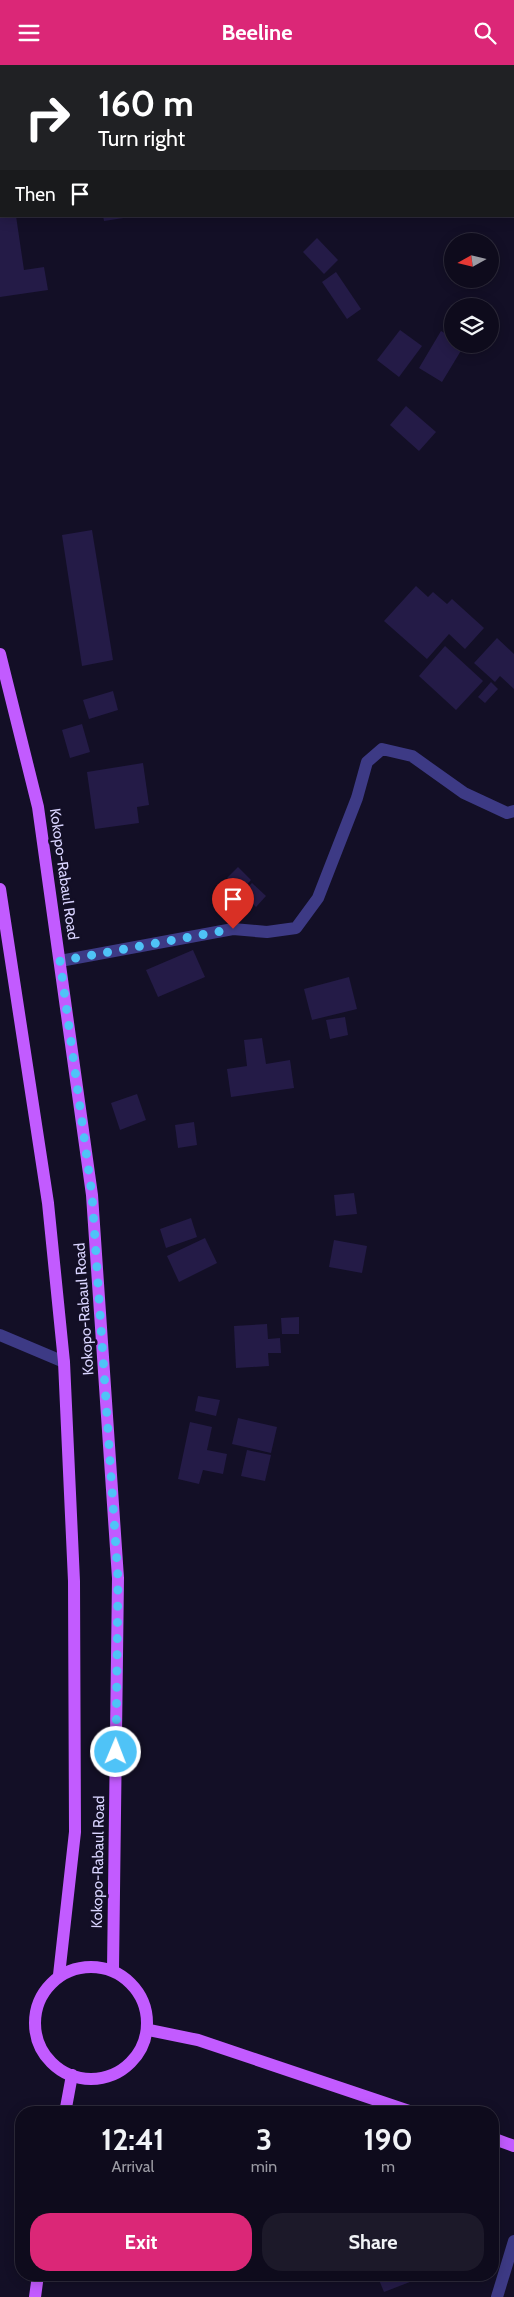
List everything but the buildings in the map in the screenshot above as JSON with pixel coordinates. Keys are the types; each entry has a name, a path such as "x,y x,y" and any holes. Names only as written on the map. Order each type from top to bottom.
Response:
{"main road":[{"name":"Kokopo-Rabaul Road","path":"0,654 38,807 92,1195 118,1578 113,1970"},
{"name":"Kokopo-Rabaul Road","path":"0,889 48,1203 64,1362 74,1581 75,1832 59,1975"},
{"path":"93,1965 113,1970 129,1980 142,1996 148,2014 148,2030 141,2050 128,2066 112,2076 82,2079 63,2073 48,2060 38,2042 35,2023 36,2009 44,1991 59,1975 75,1968 93,1965"},
{"path":"148,2030 198,2040 394,2106"},
{"path":"66,2106 72,2075"},
{"path":"499,2141 514,2146"},
{"path":"35,2297 37,2281"}],"street":[{"path":"60,961 233,929 267,932 296,928 318,897 368,762 382,749 412,756 464,793 507,813 514,811"},
{"path":"0,1335 64,1362"},
{"path":"497,2297 514,2241"}],"route":[{"path":"116,1752 118,1578 92,1195 60,961 233,929"}]}
